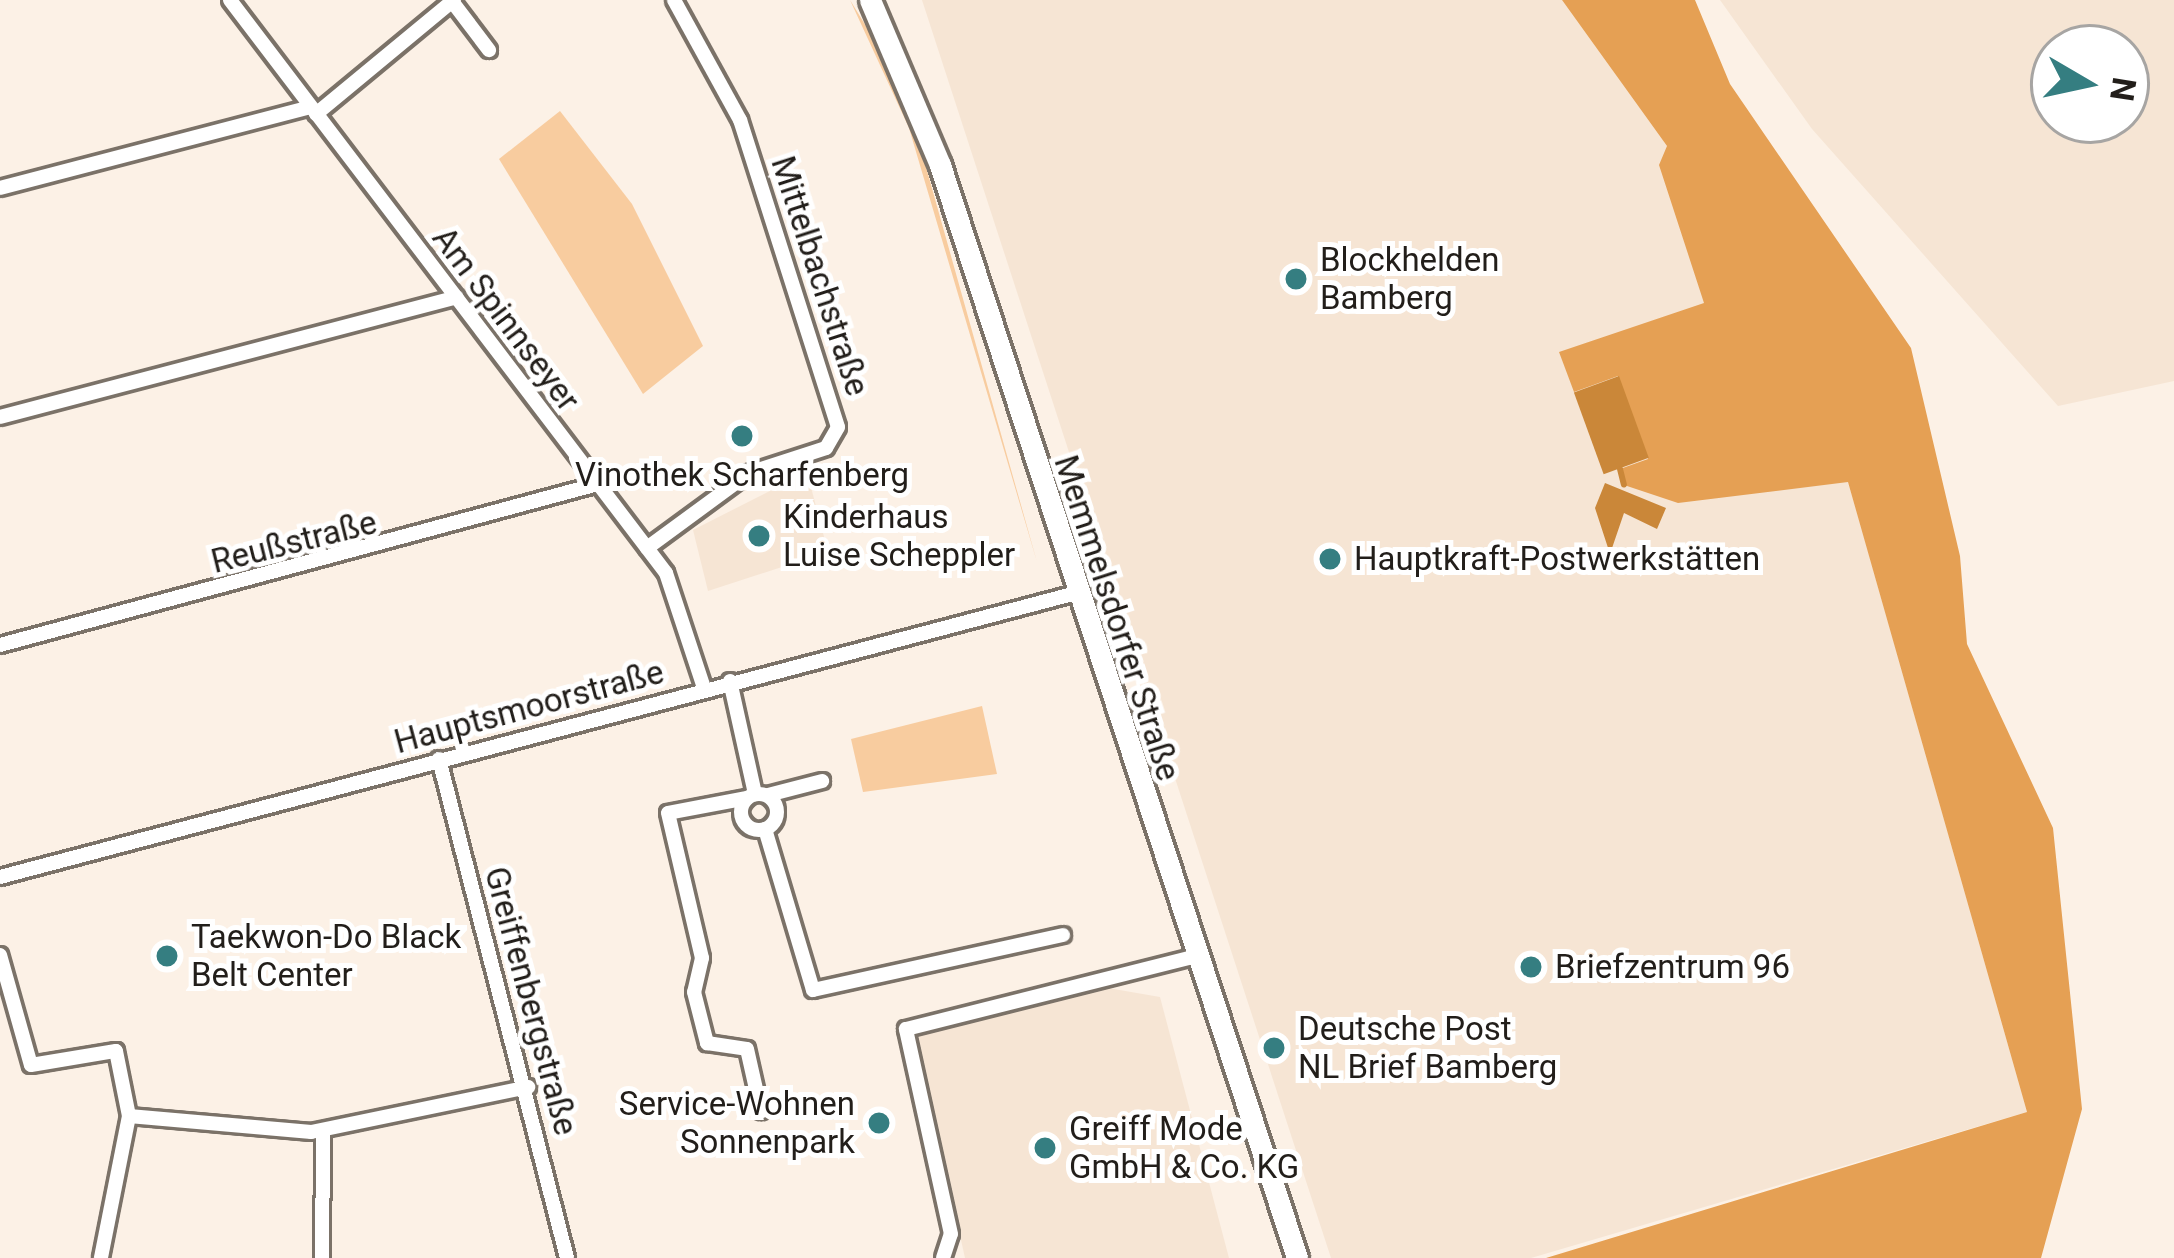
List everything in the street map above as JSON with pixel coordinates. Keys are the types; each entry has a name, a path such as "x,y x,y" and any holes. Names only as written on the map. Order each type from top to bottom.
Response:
{"main road":[{"name":"Memmelsdorfer Straße","path":"870,0 940,164 1073,594 1297,1258"}],"street":[{"name":"Am Spinnseyer","path":"230,0 647,548 680,601 704,688"},
{"path":"0,188 313,111 453,0 489,50"},
{"name":"Mittelbachstraße","path":"647,548 749,473 826,448 838,417 740,120 674,0"},
{"path":"0,417 456,297"},
{"name":"Reußstraße","path":"1,640 598,484"},
{"name":"Hauptsmoorstraße","path":"0,877 1073,594"},
{"path":"730,681 757,795 776,819 765,829"},
{"name":"Greiffenbergstraße","path":"439,759 528,1087 567,1258"},
{"path":"761,1111 747,1049 706,1043 694,992 702,958 668,814 822,781"},
{"path":"757,795 746,824 765,829"},
{"path":"765,829 813,990 1063,935"},
{"path":"0,955 26,1059 48,1068 116,1051 129,1116 101,1258"},
{"path":"943,1258 951,1234 906,1029 1196,956"},
{"path":"129,1116 323,1131 528,1087"},
{"path":"322,1258 323,1131"}],"shaded area":[{"path":"850,0 891,67 917,135 1037,562 909,128"},
{"path":"922,0 1562,0 1667,146 1848,481 2027,1112 1531,1258 1331,1258"},
{"path":"1562,0 1695,0 1730,84 1911,348 1960,556 1967,644 2053,828 2082,1109 2041,1258 1546,1258 2027,1112 1848,482 1678,503 1624,485 1620,469 1648,459 1618,376 1574,392 1559,352 1704,303 1659,165 1667,146"},
{"path":"1720,0 2174,0 2174,381 2058,406 1812,129"},
{"path":"560,111 632,204 703,346 643,394 499,159"},
{"path":"1619,376 1649,458 1604,474 1574,392"},
{"name":"Kinderhaus Luise Scheppler","path":"807,472 828,552 708,591 693,530"},
{"path":"1605,483 1666,508 1657,529 1624,513 1610,554 1595,508"},
{"path":"982,706 997,774 863,792 851,739"},
{"name":"Greiff Mode GmbH & Co. KG","path":"1108,988 1160,997 1229,1258 965,1258 915,1033"}],"waterway":[{"path":"1620,469 1624,485"}],"place":[{"name":"Blockhelden Bamberg","path":"1296,279"},
{"name":"Vinothek Scharfenberg","path":"742,436"},
{"name":"Kinderhaus Luise Scheppler","path":"759,536"},
{"name":"Hauptkraft-Postwerkstätten","path":"1330,559"},
{"name":"Taekwon-Do Black Belt Center","path":"167,956"},
{"name":"Briefzentrum 96","path":"1531,967"},
{"name":"Deutsche Post NL Brief Bamberg","path":"1274,1048"},
{"name":"Service-Wohnen Sonnenpark","path":"879,1123"},
{"name":"Greiff Mode GmbH & Co. KG","path":"1045,1148"}]}
